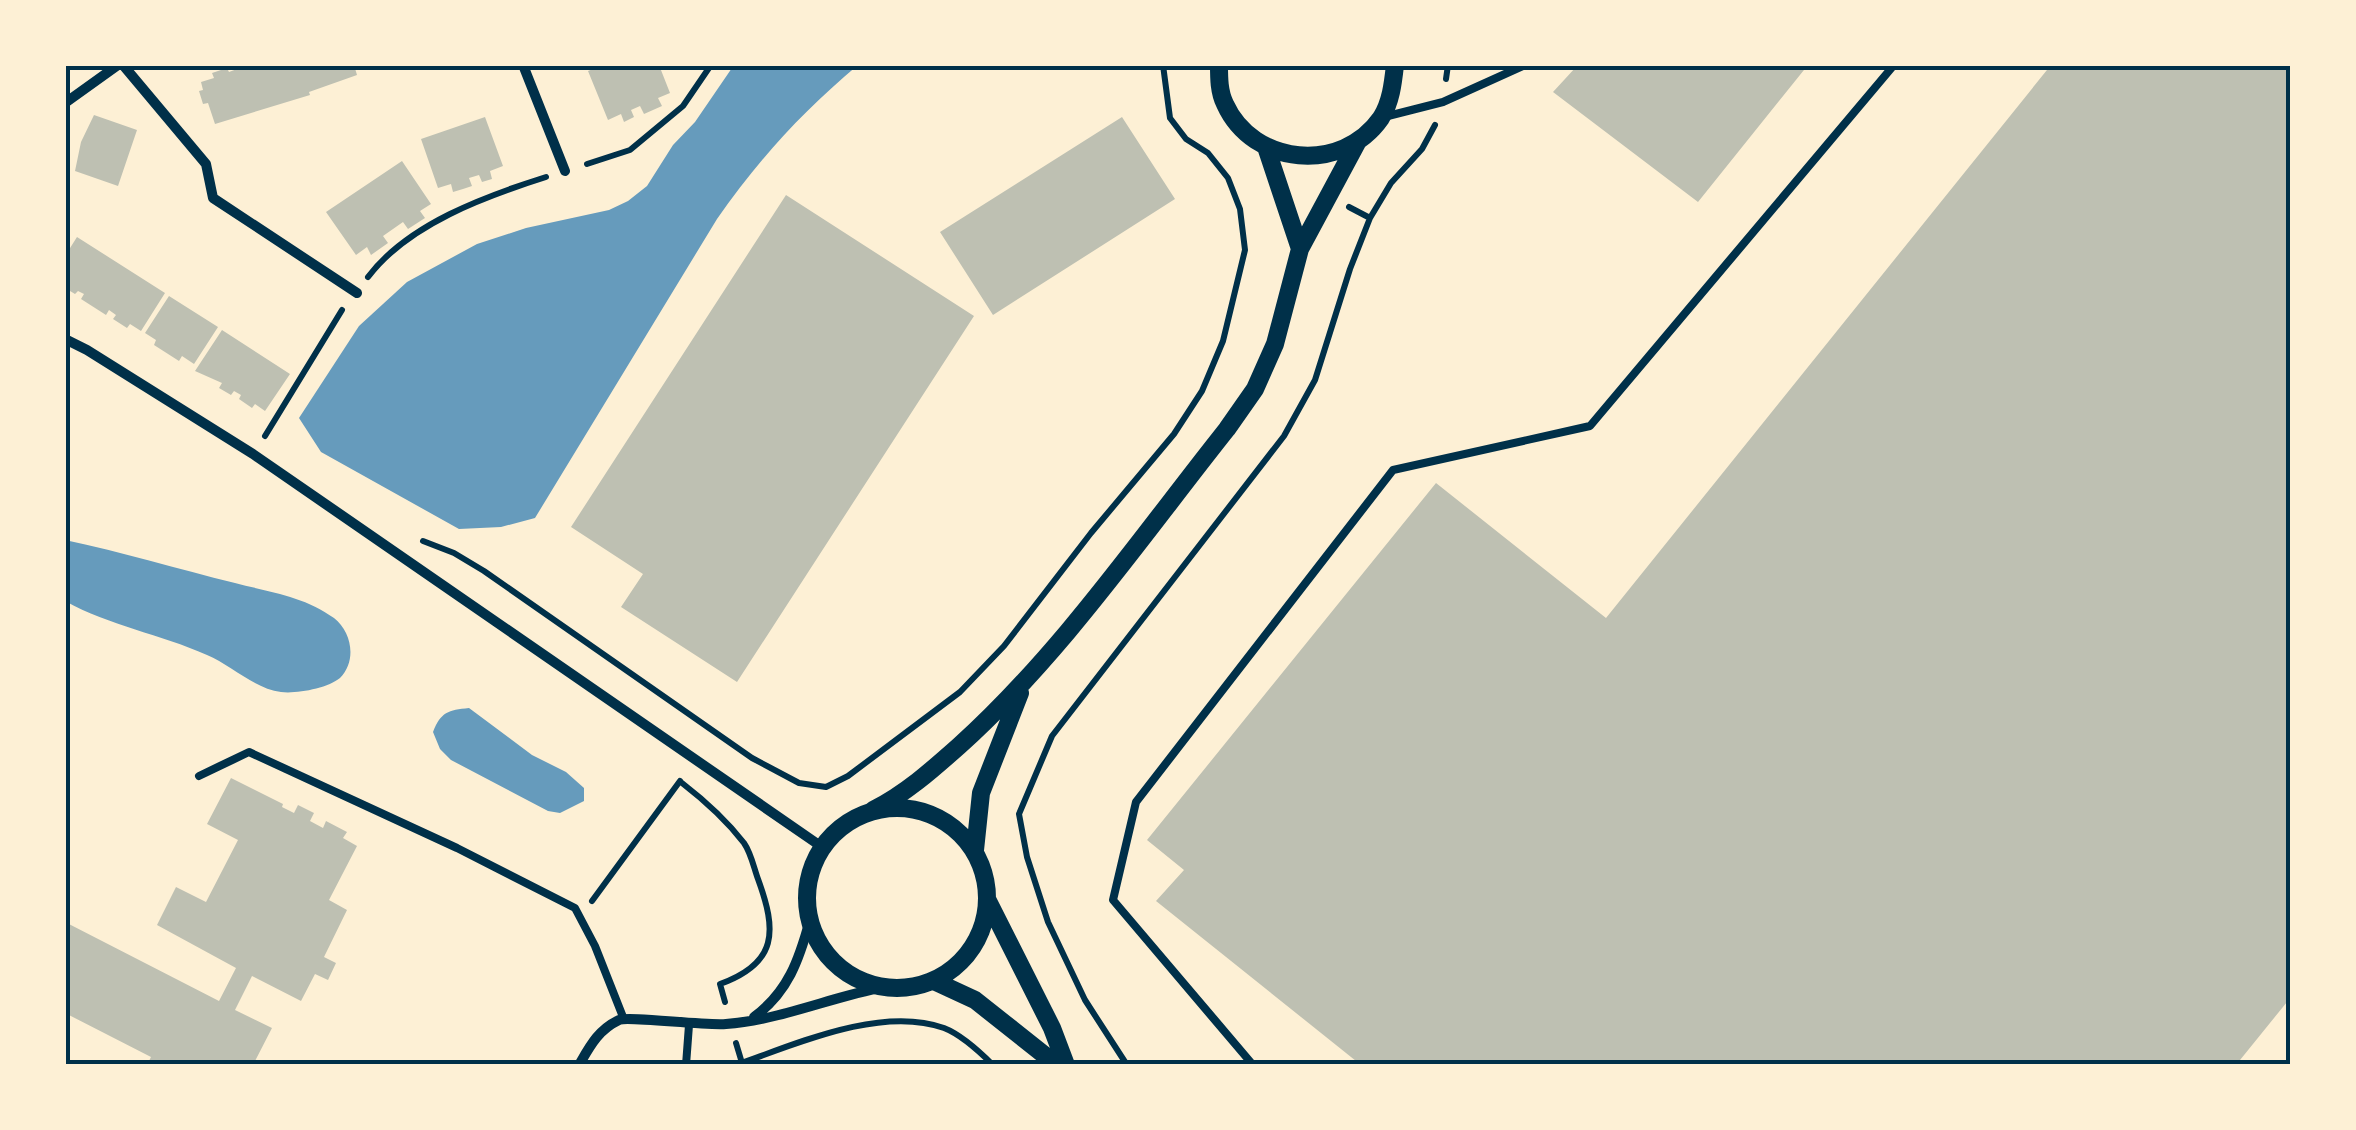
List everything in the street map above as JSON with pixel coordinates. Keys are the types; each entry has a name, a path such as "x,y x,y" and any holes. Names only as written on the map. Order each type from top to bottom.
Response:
{"street":[{"path":"65,102 120,65 206,164 214,198 357,292"},
{"path":"523,65 565,170"},
{"path":"1219,65 1225,104 1242,130 1266,147 1298,157 1327,155 1358,141"},
{"path":"884,987 859,980 838,966 817,941 807,910 809,877 822,847 844,824 896,799 1025,684 1227,429 1255,389 1275,344 1300,249 1358,141 1380,118 1392,92 1395,65"},
{"path":"1266,147 1300,249"},
{"path":"65,339 253,454 822,847"},
{"path":"974,850 981,793 1025,684"},
{"path":"579,1065 597,1034 623,1017 689,1025 730,1024 789,1013 848,994 910,987 934,980 956,967 983,926 988,901 985,874 974,850 955,828 930,813 901,807 872,810"},
{"path":"988,901 1052,1028 1066,1065"},
{"path":"753,1018 770,1005 791,978 810,920"},
{"path":"934,980 975,1000 1057,1065"}],"lane":[{"path":"1208,65 1220,86"},
{"path":"1380,118 1442,102 1524,65"},
{"path":"1253,1065 1113,900 1136,802 1393,470 1590,426 1894,65"},
{"path":"199,776 249,752 458,848 575,908 623,1017"},
{"path":"686,1065 689,1025"}],"path":[{"path":"494,193 630,150 683,106 711,65"},
{"path":"415,539 454,552 484,571 752,758 799,783 826,788 848,776 960,692 1004,646 1090,533 1174,434 1202,391 1223,341 1245,250 1240,208 1228,178 1208,153 1186,139 1170,118 1164,65"},
{"path":"1126,1065 1085,1000 1048,922 1026,857 1019,814 1052,736 1284,436 1316,380 1370,218 1391,183 1422,149 1439,117"},
{"path":"1240,208 1252,204"},
{"path":"1348,207 1370,218"},
{"path":"665,770 699,796 746,846 771,915 770,938 762,958 746,974 720,984 724,998"},
{"path":"580,918 680,781"},
{"path":"738,1050 739,1064 804,1041 893,1021 924,1023 948,1030 993,1065"}],"water":[{"path":"734,65 858,65 782,137 717,219 535,518 501,527 459,529 321,452 299,418 359,326 407,282 477,244 526,228 609,210 628,201 647,186"},
{"path":"65,540 311,605 334,618 345,631 349,663 335,682 312,690 271,690 207,655 82,610 65,601"},
{"path":"469,708 532,755 566,772 584,788 584,801 560,813 548,811 451,760 440,749 433,732 446,713"}],"building":[{"path":"236,65 354,65 357,75 309,92 310,95 215,124 208,103 203,104 201,82 214,78 212,73 237,69"},
{"path":"603,65 659,65 670,93 658,98 662,106 644,114 640,106 631,110 634,117 624,122 621,114 608,120 588,71"},
{"path":"1574,65 1808,65 1698,202 1553,92"},
{"path":"2051,65 2291,65 2291,997 2236,1065 1361,1065 1156,901 1184,870 1147,840 1436,483 1606,618"},
{"path":"94,115 137,130 118,186 75,171 81,142"},
{"path":"485,117 503,166 490,171 492,179 482,182 479,175 469,178 472,186 453,192 451,184 438,188 421,139"},
{"path":"1122,117 1175,199 993,315 940,232"},
{"path":"402,161 431,204 420,211 425,218 408,229 403,222 383,236 388,243 371,255 367,247 356,255 326,212"},
{"path":"786,195 974,316 737,682 621,607 643,574 571,527"},
{"path":"77,237 165,293 141,331 130,324 127,328 113,319 116,315 109,310 106,315 81,299 84,294 65,288 65,256"},
{"path":"169,296 218,327 194,364 182,356 179,361 154,345 156,340 145,333"},
{"path":"222,330 290,374 265,411 255,404 252,408 239,399 241,395 234,391 231,395 219,388 222,383 195,371"},
{"path":"231,778 294,813 298,805 314,813 310,821 323,828 326,821 347,832 343,838 357,846 329,900 347,910 324,957 336,963 328,980 315,974 301,1001 252,976 235,1010 272,1028 253,1065 147,1065 151,1057 65,1013 65,922 219,1001 236,968 157,925 176,887 206,902 238,840 207,824"}]}
